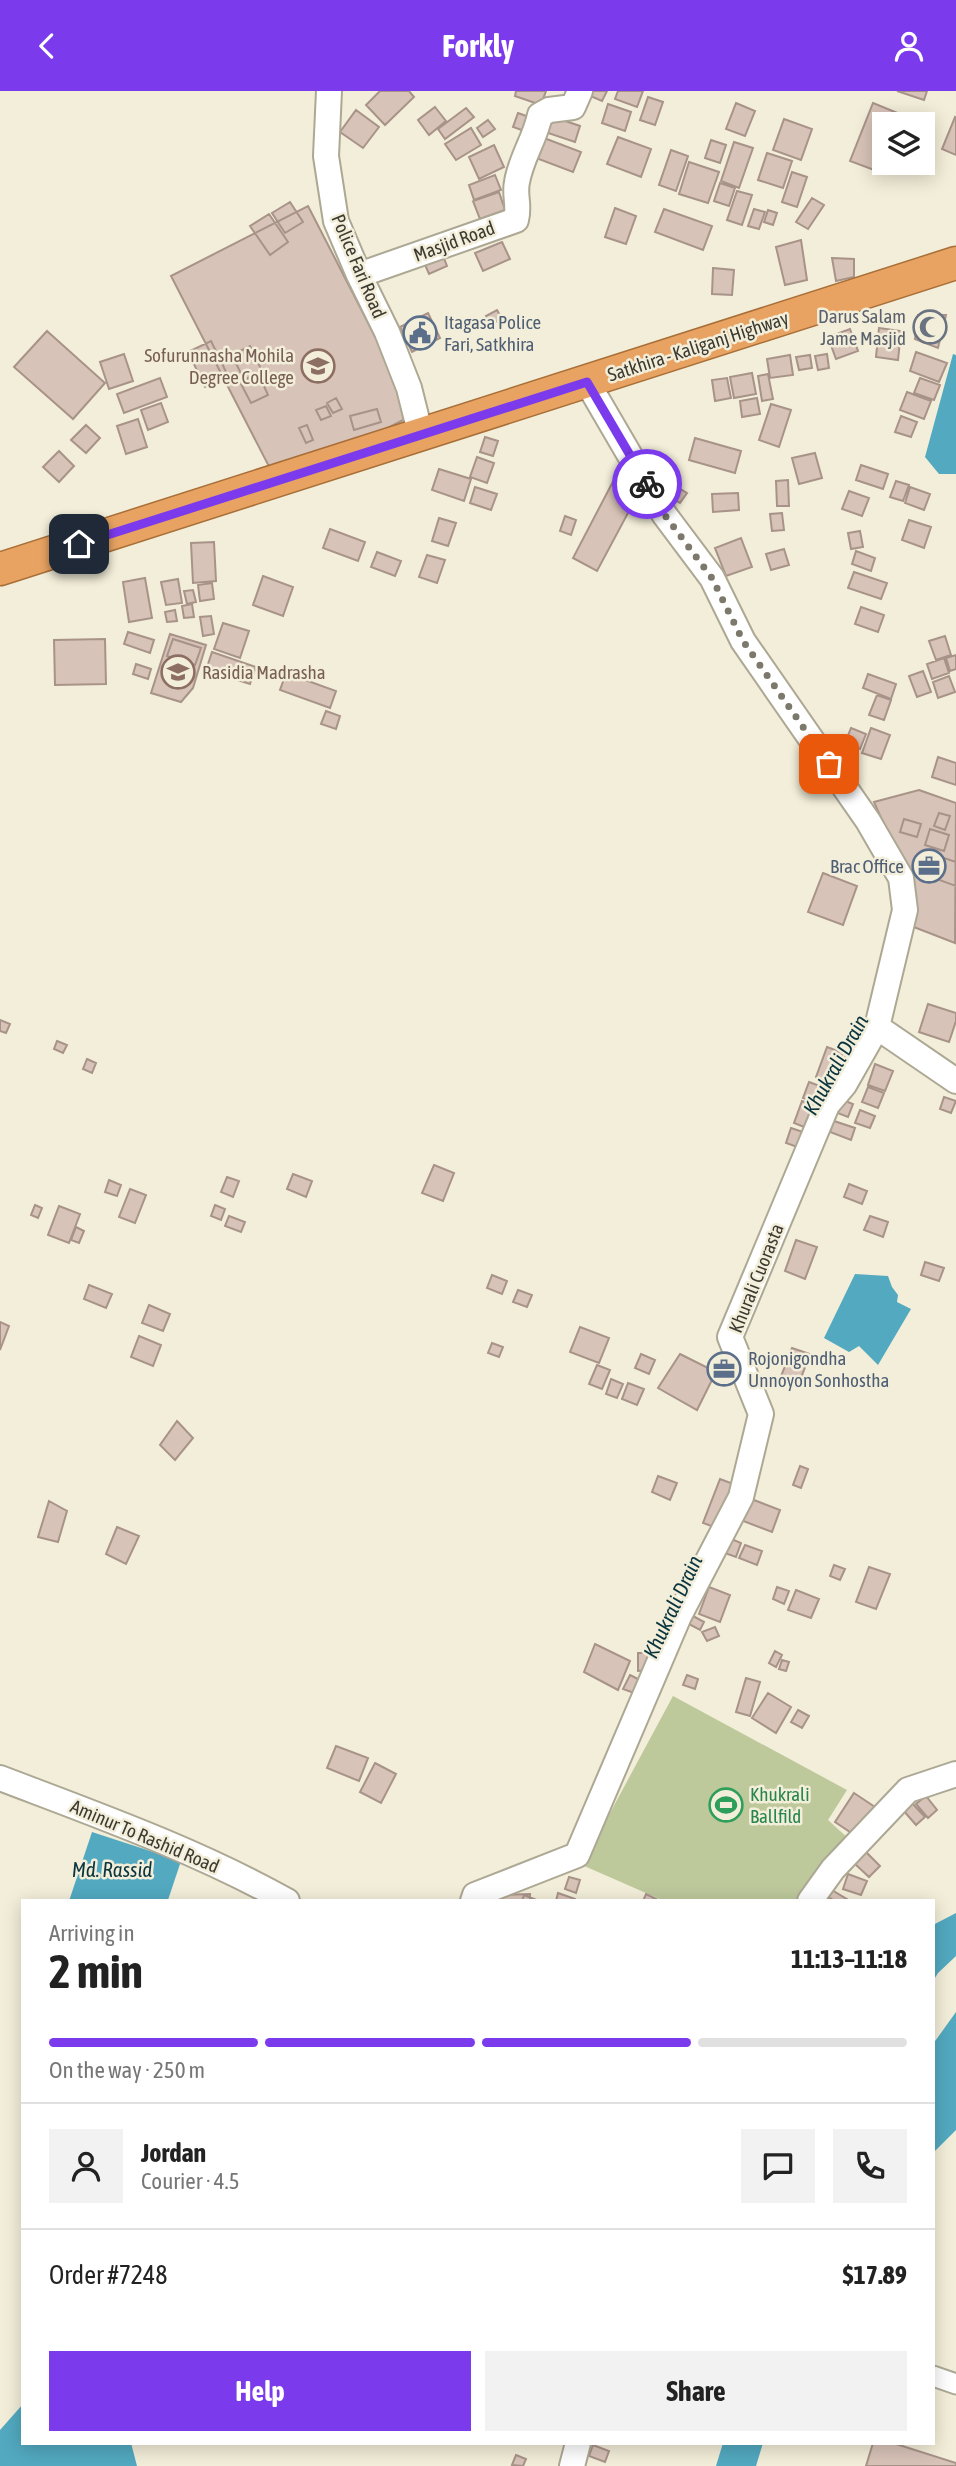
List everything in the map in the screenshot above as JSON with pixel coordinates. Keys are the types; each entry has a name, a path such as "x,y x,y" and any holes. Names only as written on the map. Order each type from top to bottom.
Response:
{"highway":[{"name":"Satkhira - Kaliganj Highway","path":"0,569 956,263"}],"street":[{"name":"Police Fari Road","path":"329,91 326,156 336,221 392,343 409,388 421,436"},
{"name":"Masjid Road","path":"359,275 516,220 519,208 516,186 540,115 549,110 573,107 580,91"},
{"name":"Khurali Cuorasta","path":"474,1899 475,1895 577,1855 679,1616 741,1497 761,1413 730,1337 827,1105 844,1085 877,1027 905,910 901,878 868,821 743,641 712,578 664,514 587,382"},
{"path":"877,1027 956,1081"},
{"path":"811,1899 833,1869 908,1790 956,1774"},
{"name":"Aminur To Rashid Road","path":"0,1778 122,1825 253,1881 284,1899"},
{"path":"935,2377 956,2384"},
{"path":"572,2466 577,2445"}],"green space":[{"name":"Khukrali Ballfild","path":"673,1696 847,1790 828,1820 850,1840 802,1899 660,1899 582,1865"}],"water":[{"path":"953,354 956,355 956,474 939,474 925,457"},
{"path":"855,1274 888,1276 898,1295 897,1302 911,1309 878,1365 859,1346 849,1352 824,1338"},
{"name":"Md. Rassid","path":"92,1832 181,1861 168,1899 70,1899"},
{"path":"956,1913 956,1956 935,1978 935,1924"},
{"path":"956,2012 956,2130 935,2151 935,2041"},
{"path":"21,2406 21,2445 132,2445 137,2466 0,2466 0,2430"},
{"path":"722,2445 762,2445 756,2466 716,2466"}],"building":[{"path":"380,91 409,91 414,97 385,125 366,105"},
{"path":"516,91 546,91 541,105 515,96"},
{"path":"590,91 607,91 602,101 588,95"},
{"path":"618,91 643,91 637,107 615,99"},
{"path":"897,91 927,91 924,100"},
{"path":"648,97 663,102 655,125 640,120"},
{"path":"736,103 755,111 745,136 726,129"},
{"path":"873,103 895,112 872,112 872,169 850,161"},
{"path":"608,104 631,112 625,131 602,123"},
{"path":"435,107 446,121 429,135 418,120"},
{"path":"466,108 474,117 445,139 438,129"},
{"path":"356,110 379,127 363,148 340,132"},
{"path":"518,113 532,118 527,132 513,127"},
{"path":"548,115 580,126 575,142 542,131"},
{"path":"956,118 956,155 942,149"},
{"path":"784,119 812,129 801,160 773,150"},
{"path":"488,120 495,129 483,137 477,128"},
{"path":"471,128 481,145 456,160 445,144"},
{"path":"618,137 651,149 641,177 607,164"},
{"path":"544,138 581,152 573,172 536,158"},
{"path":"711,140 726,145 720,163 705,158"},
{"path":"734,142 753,148 739,188 721,181"},
{"path":"494,145 504,167 479,179 469,157"},
{"path":"671,150 688,156 676,191 659,185"},
{"path":"767,153 792,161 783,188 758,180"},
{"path":"689,162 719,172 708,203 679,194"},
{"path":"792,172 807,177 797,207 782,202"},
{"path":"495,175 501,190 474,200 469,185"},
{"path":"720,183 735,188 729,206 714,201"},
{"path":"737,191 752,195 742,225 727,220"},
{"path":"499,192 505,210 480,219 473,201"},
{"path":"812,198 824,205 808,229 796,222"},
{"path":"290,202 303,222 285,233 272,213"},
{"name":"Sofurunnasha Mohila Degree College","path":"308,206 415,414 278,484 171,276"},
{"path":"615,208 636,216 626,244 605,237"},
{"path":"664,209 712,226 703,250 655,232"},
{"path":"754,209 765,212 759,229 748,226"},
{"path":"768,210 777,213 773,225 764,222"},
{"path":"269,214 288,242 270,255 250,226"},
{"path":"801,240 807,280 785,285 776,247"},
{"path":"502,242 510,259 483,271 475,253"},
{"path":"441,251 447,266 429,274 422,258"},
{"path":"832,258 854,259 854,277 836,281"},
{"path":"713,268 734,270 732,295 712,294"},
{"path":"497,310 502,319 490,325 486,316"},
{"name":"Itagasa Police Fari, Satkhira","path":"428,313 440,338 412,352 400,327"},
{"name":"Darus Salam Jame Masjid","path":"918,315 946,315 938,348 915,339"},
{"path":"879,328 901,331 898,360 876,357"},
{"path":"850,329 858,351 836,359 828,337"},
{"path":"47,331 105,383 73,419 14,367"},
{"path":"211,341 228,376 205,387 188,352"},
{"path":"211,341 228,376 205,387 188,352"},
{"path":"250,346 262,371 244,380 232,355"},
{"path":"916,352 947,363 939,382 910,371"},
{"path":"124,354 133,381 109,389 100,362"},
{"path":"827,354 829,368 818,370 815,356"},
{"path":"790,355 793,375 770,378 767,359"},
{"path":"810,355 812,368 799,370 796,357"},
{"path":"752,373 756,394 734,398 730,377"},
{"path":"768,374 773,399 762,401 758,376"},
{"path":"259,375 268,395 251,403 241,384"},
{"path":"160,378 167,397 124,413 117,394"},
{"path":"727,378 731,398 715,401 712,380"},
{"path":"920,378 940,385 934,400 914,393"},
{"path":"907,392 931,401 924,419 900,410"},
{"path":"336,398 342,409 333,413 327,403"},
{"path":"757,398 760,414 742,417 740,401"},
{"path":"161,403 168,422 148,430 141,410"},
{"path":"771,404 791,410 779,447 759,440"},
{"path":"326,406 331,416 321,420 316,410"},
{"path":"377,409 381,422 354,430 350,416"},
{"path":"901,416 917,422 911,437 895,432"},
{"path":"138,419 147,447 126,454 117,426"},
{"path":"86,425 100,438 86,453 71,440"},
{"path":"307,425 313,440 306,443 299,428"},
{"path":"485,437 498,441 493,456 480,452"},
{"path":"695,438 741,451 735,473 689,460"},
{"path":"59,451 74,466 59,482 43,467"},
{"path":"815,453 822,478 799,484 792,458"},
{"path":"477,457 494,463 487,483 470,477"},
{"path":"861,465 888,474 883,489 856,480"},
{"path":"439,469 471,479 464,501 432,490"},
{"path":"619,470 644,483 597,571 573,558"},
{"path":"619,470 644,483 597,571 573,558"},
{"path":"788,480 789,506 777,506 776,481"},
{"path":"896,481 909,485 903,501 890,497"},
{"path":"669,482 687,493 680,503 663,492"},
{"path":"475,487 497,494 491,510 470,503"},
{"path":"910,487 930,494 924,510 905,503"},
{"path":"849,491 869,498 862,516 842,509"},
{"path":"738,493 739,510 713,512 712,494"},
{"path":"782,513 784,530 772,531 770,514"},
{"path":"565,516 576,520 571,535 560,531"},
{"path":"439,518 456,523 448,546 432,541"},
{"path":"909,520 931,527 924,548 902,540"},
{"path":"330,529 365,542 358,561 323,548"},
{"path":"860,531 863,547 851,549 848,533"},
{"path":"741,538 752,567 726,576 715,548"},
{"path":"214,542 216,581 193,583 191,543"},
{"path":"784,549 789,565 771,570 766,554"},
{"path":"856,551 875,558 871,571 852,564"},
{"path":"377,552 401,561 395,576 371,567"},
{"path":"427,555 445,560 437,583 419,577"},
{"path":"854,572 887,583 881,599 848,588"},
{"path":"263,576 293,587 283,616 253,605"},
{"path":"145,578 152,618 129,622 123,582"},
{"path":"178,579 182,603 166,605 161,582"},
{"path":"212,583 214,599 200,601 198,585"},
{"path":"193,590 196,602 187,604 184,591"},
{"path":"192,604 194,617 184,618 182,606"},
{"path":"861,607 884,615 878,632 855,624"},
{"path":"175,610 177,621 167,622 165,612"},
{"path":"211,616 214,634 203,636 200,617"},
{"path":"223,623 249,631 240,658 214,649"},
{"path":"128,632 154,640 150,653 124,644"},
{"name":"Rasidia Madrasha","path":"170,634 206,645 193,688 181,702 151,693"},
{"path":"945,636 951,655 936,660 929,641"},
{"path":"105,639 106,684 55,685 54,640"},
{"path":"173,639 201,648 195,665 167,656"},
{"path":"212,652 256,667 250,684 206,670"},
{"path":"956,655 956,669 950,671 946,658"},
{"path":"944,658 949,673 932,679 927,664"},
{"path":"136,664 151,669 148,679 133,674"},
{"path":"923,671 931,692 917,697 909,676"},
{"path":"286,673 336,691 330,708 280,690"},
{"path":"868,674 896,684 891,699 863,688"},
{"path":"949,676 955,692 938,698 933,682"},
{"path":"877,695 891,700 884,720 869,715"},
{"path":"326,711 340,716 336,729 321,724"},
{"path":"851,728 866,734 860,749 845,743"},
{"path":"871,728 890,735 881,759 862,753"},
{"path":"938,757 956,763 956,785 932,777"},
{"name":"Brac Office","path":"919,790 956,803 955,943 906,924 898,856 874,802"},
{"path":"939,813 950,816 945,830 934,826"},
{"path":"904,819 921,824 917,837 900,832"},
{"path":"930,829 949,835 944,851 925,845"},
{"path":"938,856 956,862 956,886 931,877"},
{"path":"823,873 857,886 843,925 808,912"},
{"path":"928,1004 956,1013 949,1042 919,1032"},
{"path":"0,1020 10,1024 6,1033 0,1031"},
{"path":"57,1041 67,1045 63,1053 54,1049"},
{"path":"827,1047 843,1053 832,1083 816,1077"},
{"path":"87,1059 96,1063 92,1073 83,1069"},
{"path":"875,1064 893,1071 885,1091 868,1085"},
{"path":"809,1082 820,1086 814,1102 803,1098"},
{"path":"868,1087 884,1093 878,1108 862,1102"},
{"path":"944,1097 956,1101 951,1113 940,1109"},
{"path":"840,1099 853,1104 848,1117 835,1112"},
{"path":"802,1101 813,1105 804,1127 794,1123"},
{"path":"860,1110 875,1116 870,1128 855,1123"},
{"path":"834,1121 855,1128 851,1140 830,1132"},
{"path":"791,1128 806,1133 800,1148 786,1143"},
{"path":"434,1165 454,1173 443,1201 422,1193"},
{"path":"293,1174 312,1181 306,1197 287,1189"},
{"path":"227,1177 239,1181 233,1197 221,1192"},
{"path":"109,1180 121,1185 117,1196 105,1192"},
{"path":"849,1184 867,1191 862,1204 844,1197"},
{"path":"130,1189 146,1195 135,1223 119,1217"},
{"path":"35,1205 42,1208 38,1218 31,1215"},
{"path":"215,1205 225,1209 221,1220 211,1216"},
{"path":"59,1206 80,1214 69,1243 48,1235"},
{"path":"229,1216 245,1222 241,1232 225,1226"},
{"path":"870,1216 888,1222 883,1237 864,1230"},
{"path":"76,1227 84,1231 79,1243 71,1240"},
{"path":"796,1240 817,1247 805,1279 785,1271"},
{"path":"925,1262 944,1268 939,1281 921,1275"},
{"path":"492,1275 507,1281 502,1294 487,1288"},
{"path":"89,1285 112,1294 106,1308 84,1299"},
{"path":"518,1290 532,1295 527,1307 513,1302"},
{"path":"149,1305 170,1314 163,1331 142,1323"},
{"path":"0,1322 9,1326 0,1350"},
{"path":"580,1327 609,1338 599,1363 570,1352"},
{"path":"139,1336 161,1345 153,1366 131,1357"},
{"path":"492,1343 503,1347 499,1357 488,1353"},
{"path":"792,1348 810,1354 798,1386 780,1379"},
{"path":"641,1354 655,1360 649,1374 635,1368"},
{"path":"680,1354 716,1372 697,1410 658,1388"},
{"name":"Rojonigondha Unnoyon Sonhostha","path":"722,1360 732,1364 726,1379 716,1375"},
{"path":"597,1365 610,1370 602,1389 589,1384"},
{"path":"611,1379 623,1384 617,1398 606,1394"},
{"path":"628,1383 644,1389 637,1405 622,1399"},
{"path":"177,1421 193,1438 175,1460 160,1445"},
{"path":"800,1466 808,1469 801,1488 793,1485"},
{"path":"658,1476 677,1483 670,1500 652,1492"},
{"path":"720,1479 736,1485 720,1529 703,1523"},
{"path":"746,1497 780,1510 772,1532 738,1519"},
{"path":"49,1501 67,1511 58,1542 38,1537"},
{"path":"117,1527 139,1536 126,1564 106,1554"},
{"path":"724,1536 741,1543 736,1557 719,1551"},
{"path":"745,1545 762,1551 757,1565 739,1558"},
{"path":"834,1565 845,1569 840,1580 830,1576"},
{"path":"869,1567 890,1574 876,1609 856,1602"},
{"path":"709,1587 730,1595 720,1622 699,1614"},
{"path":"777,1587 789,1591 784,1604 773,1599"},
{"path":"796,1590 819,1599 811,1618 788,1610"},
{"path":"693,1616 704,1622 700,1630 689,1624"},
{"path":"715,1627 719,1636 707,1641 702,1632"},
{"path":"595,1644 630,1661 618,1690 584,1672"},
{"path":"775,1651 782,1655 776,1667 769,1663"},
{"path":"638,1653 650,1653 651,1670 638,1671"},
{"path":"782,1660 789,1662 786,1671 779,1669"},
{"path":"630,1675 640,1680 634,1693 623,1689"},
{"path":"687,1675 698,1679 695,1689 683,1685"},
{"path":"746,1678 760,1682 750,1716 736,1712"},
{"path":"768,1693 791,1707 776,1733 752,1718"},
{"path":"798,1710 809,1716 802,1728 791,1722"},
{"path":"336,1746 368,1758 359,1781 327,1768"},
{"path":"375,1763 396,1774 381,1803 360,1792"},
{"path":"854,1793 875,1807 856,1836 835,1822"},
{"path":"926,1796 937,1810 928,1818 916,1804"},
{"path":"911,1802 925,1817 916,1825 903,1810"},
{"path":"866,1852 880,1866 869,1877 855,1864"},
{"path":"848,1874 867,1881 861,1895 843,1889"},
{"path":"569,1877 580,1880 576,1893 565,1889"},
{"path":"827,1887 847,1899 832,1899 823,1894"},
{"path":"558,1893 575,1899 556,1899"},
{"path":"530,1894 530,1899 502,1899 501,1895"},
{"path":"593,2445 609,2451 605,2462 589,2456"},
{"path":"872,2445 899,2445 956,2463 956,2466 866,2466"},
{"path":"516,2455 526,2459 523,2466 512,2465"}],"way so far":[{"path":"647,484 664,514 712,578 743,641 829,764"}],"place":[{"name":"Darus Salam Jame Masjid","path":"930,327"},
{"name":"Itagasa Police Fari, Satkhira","path":"420,333"},
{"name":"Sofurunnasha Mohila Degree College","path":"318,366"},
{"name":"Rasidia Madrasha","path":"178,672"},
{"name":"Brac Office","path":"929,866"},
{"name":"Rojonigondha Unnoyon Sonhostha","path":"724,1369"},
{"name":"Khukrali Ballfild","path":"726,1805"}],"route":[{"path":"79,544 587,382 647,484"}],"water label":[{"name":"Khukrali Drain","path":"836,1065"},
{"name":"Khukrali Drain","path":"673,1607"}]}
